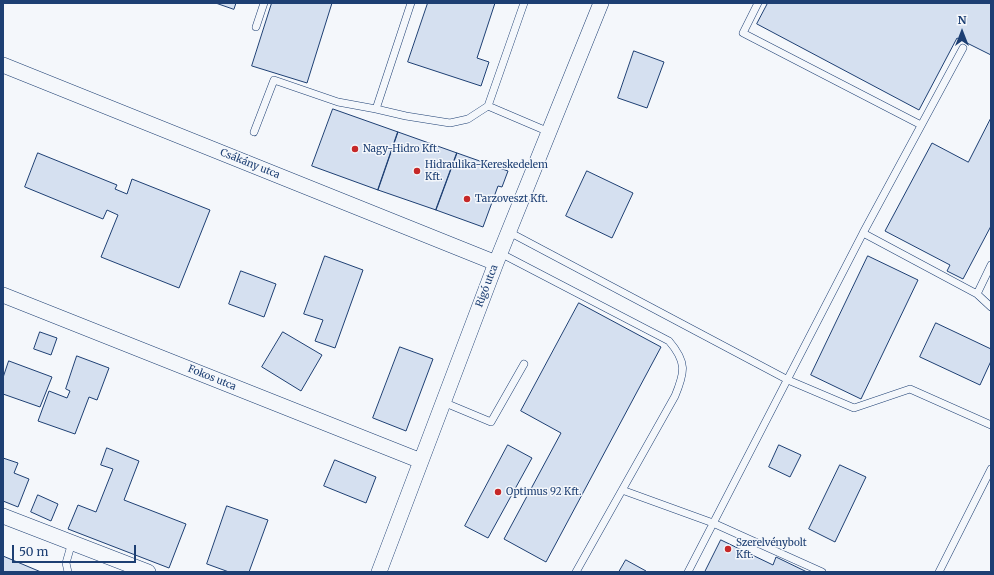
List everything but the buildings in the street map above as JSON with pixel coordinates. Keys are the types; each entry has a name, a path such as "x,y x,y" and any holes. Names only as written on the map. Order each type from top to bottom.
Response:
{"street":[{"name":"Rigó utca","path":"379,572 498,258 601,3"},
{"name":"Csákány utca","path":"3,65 498,258"},
{"name":"Fokos utca","path":"3,295 421,461"},
{"path":"3,516 148,572"}],"lane":[{"path":"256,27 264,3"},
{"path":"376,109 411,3"},
{"path":"254,132 274,80 338,102 406,116 450,123 468,119 488,106 524,3"},
{"path":"758,3 743,33 921,126"},
{"path":"688,572 863,233 963,48"},
{"path":"488,106 549,132"},
{"path":"509,232 788,380 854,408 910,389 991,425"},
{"path":"863,233 977,294 991,307"},
{"path":"498,258 669,341 680,354 683,377 675,396 576,572"},
{"path":"977,294 991,265"},
{"path":"443,402 491,422 524,364"},
{"path":"939,572 991,469"},
{"path":"622,490 713,523 822,572"},
{"path":"68,572 66,563 72,542"}],"place":[{"name":"Nagy-Hidro Kft.","path":"355,149"},
{"name":"Hidraulika-Kereskedelem Kft.","path":"417,171"},
{"name":"Tarzoveszt Kft.","path":"467,199"},
{"name":"Optimus 92 Kft.","path":"498,492"},
{"name":"Szerelvénybolt Kft.","path":"728,549"}]}
